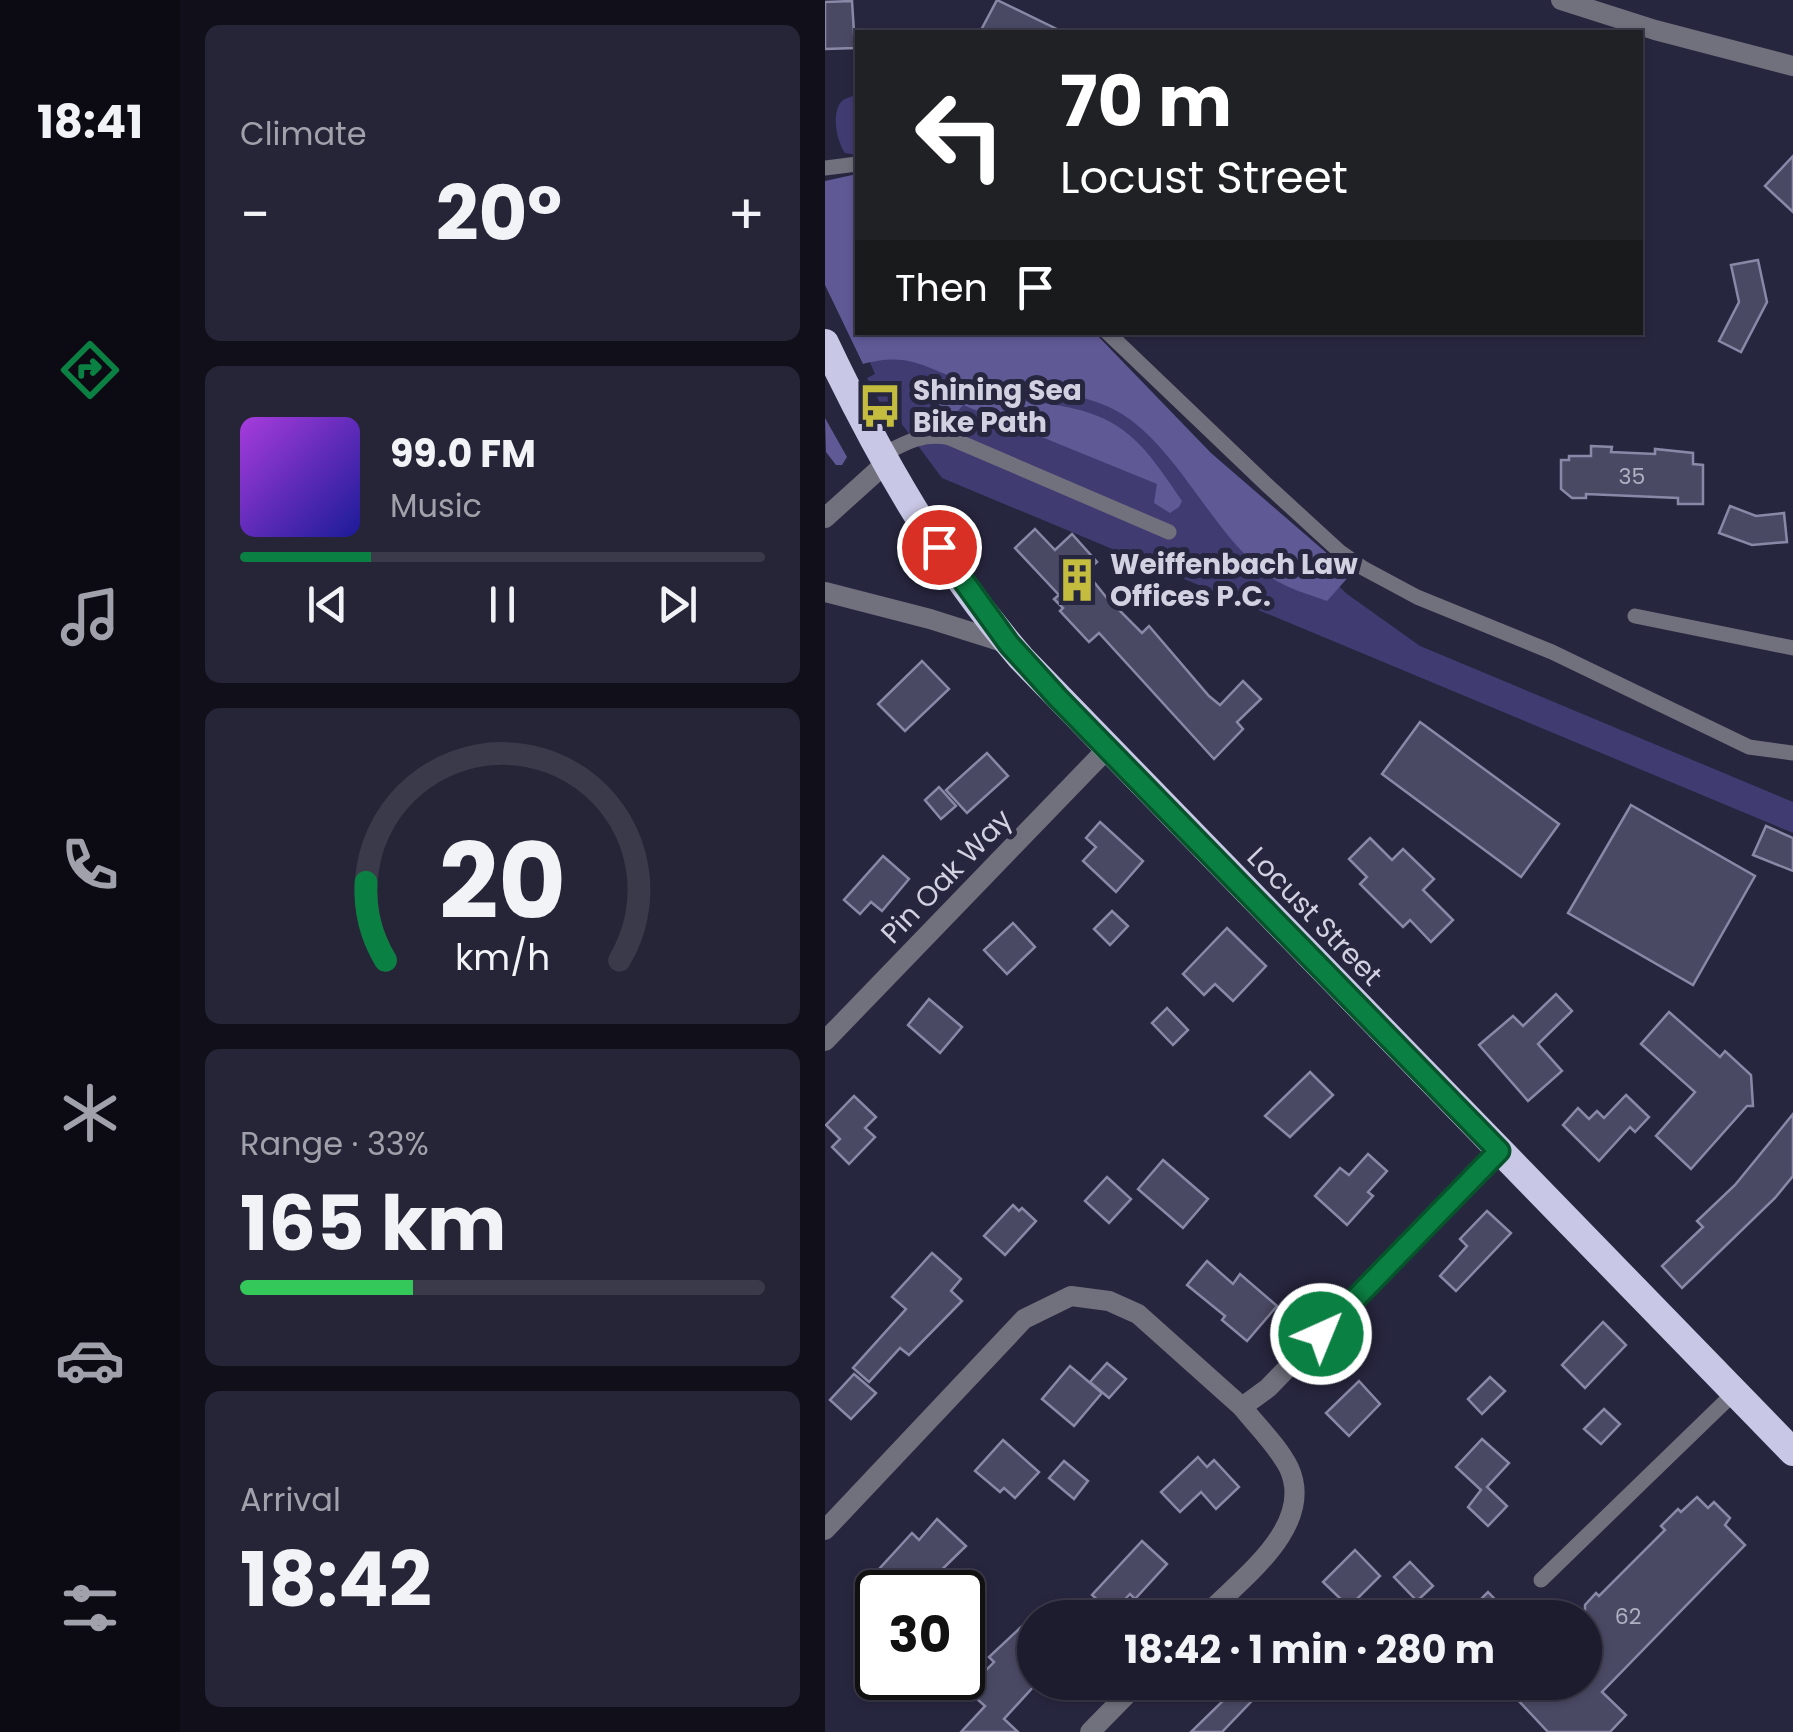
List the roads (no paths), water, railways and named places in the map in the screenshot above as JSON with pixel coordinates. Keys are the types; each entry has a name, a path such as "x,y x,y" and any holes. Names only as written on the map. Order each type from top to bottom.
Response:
{"highway":[{"name":"Locust Street","path":"825,343 923,526 1009,644 1793,1452"}],"street":[{"path":"1561,0 1655,30 1793,66"},
{"path":"825,518 884,459"},
{"path":"825,592 1009,644"},
{"name":"Pin Oak Way","path":"825,1041 1107,749"},
{"path":"1242,1407 1268,1388 1499,1151"},
{"path":"825,1530 1024,1319 1071,1296 1109,1301 1138,1314 1242,1407 1291,1472 1295,1505 1283,1534 1220,1600"},
{"path":"1091,1732 1122,1700"}],"lane":[{"path":"825,168 855,164"},
{"path":"1110,335 1268,486 1363,568 1417,597 1553,652 1749,747 1793,754"},
{"path":"884,459 917,438 949,438 1169,532"},
{"path":"1635,616 1793,648"},
{"path":"1541,1580 1735,1393"}],"place":[{"name":"Shining Sea Bike Path","path":"880,406"},
{"name":"Weiffenbach Law Offices P.C.","path":"1077,580"}]}
